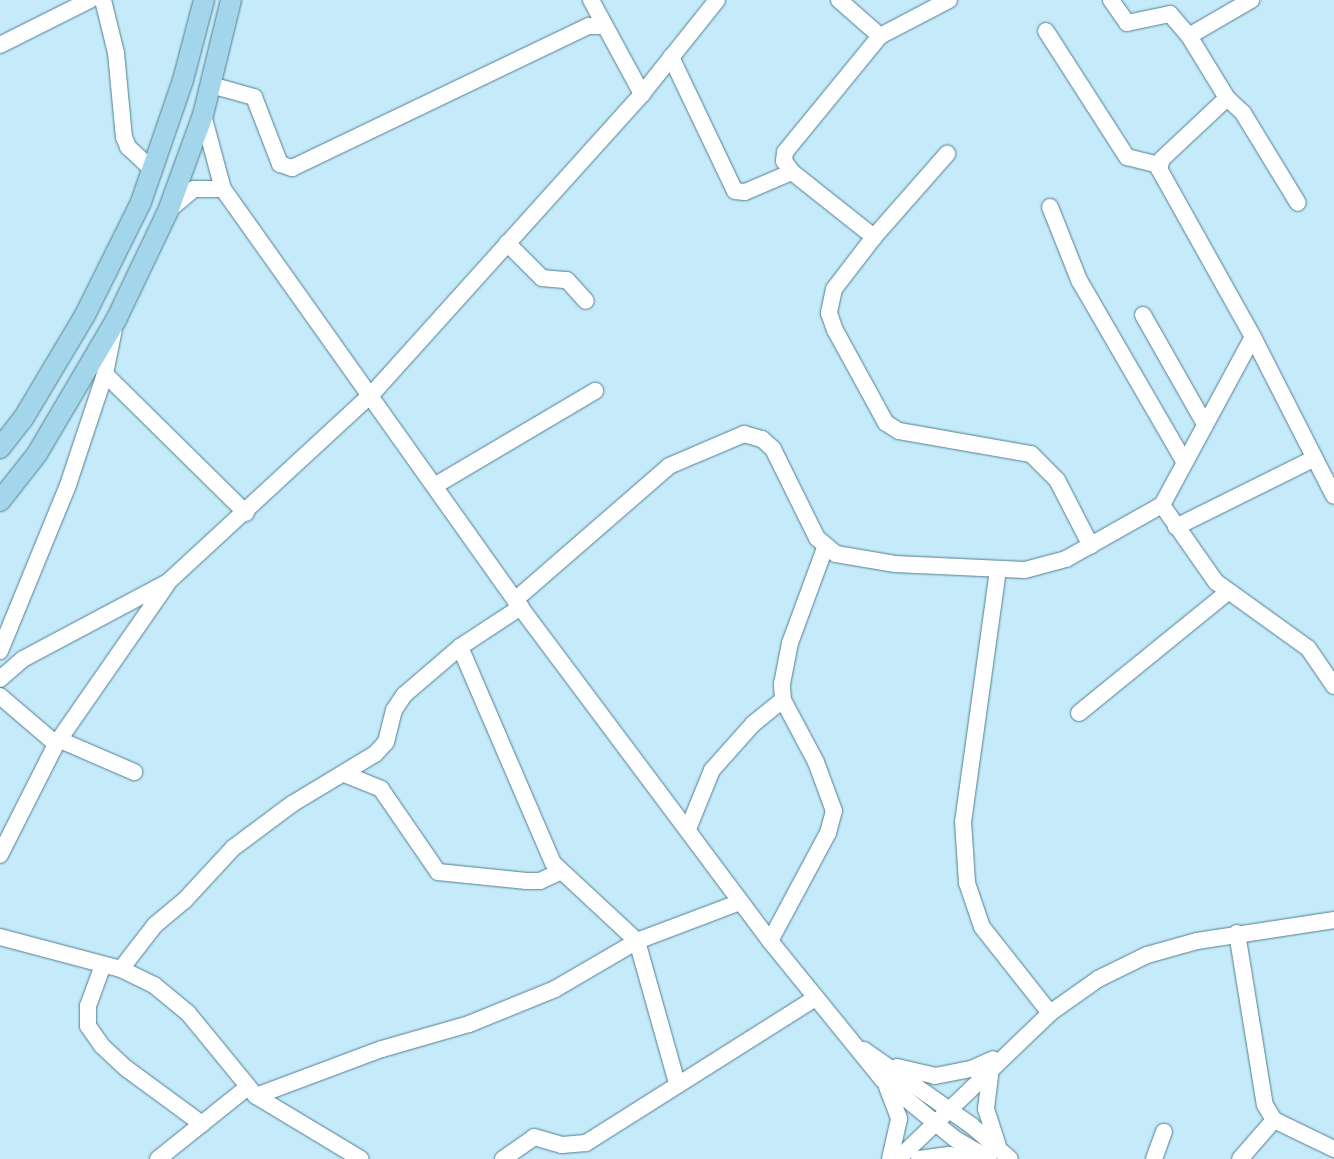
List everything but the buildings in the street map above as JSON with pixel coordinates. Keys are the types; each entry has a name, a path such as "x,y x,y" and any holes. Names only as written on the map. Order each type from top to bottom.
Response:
{"main road":[{"path":"0,448 23,420 85,316 153,170 204,0"},
{"path":"0,501 37,454 116,320 168,211 203,115 231,0"}],"street":[{"path":"0,45 90,0"},
{"path":"102,0 116,53 124,137 128,147 153,170"},
{"path":"591,0 602,26 642,94"},
{"path":"0,680 23,659 168,582 246,513 372,394 642,94 717,0"},
{"path":"839,0 880,36"},
{"path":"874,237 792,172 784,152 880,36 949,0"},
{"path":"1111,0 1127,23 1170,14 1189,36 1227,98 1243,113 1298,204"},
{"path":"1189,36 1251,0"},
{"path":"211,85 254,97 280,164 292,168 589,26 602,26"},
{"path":"1046,31 1127,157 1159,165 1252,336 1313,460 1334,496"},
{"path":"671,57 735,191 745,192 792,172"},
{"path":"1159,165 1227,98"},
{"path":"203,115 223,189 372,394 518,604 688,829 740,902 851,1043 884,1071 933,1122 1000,1156"},
{"path":"947,154 841,276 829,313 880,416 899,431 1010,448 1041,460 1057,480 1091,546"},
{"path":"168,211 194,189 223,189"},
{"path":"1050,207 1079,280 1185,463"},
{"path":"507,243 542,278 567,280 586,301"},
{"path":"1143,315 1204,424"},
{"path":"0,651 68,486 105,374 116,320"},
{"path":"825,548 895,564 998,570 1046,566 1091,546 1162,505 1252,336"},
{"path":"105,374 246,513"},
{"path":"436,485 595,391"},
{"path":"121,969 155,925 184,901 233,848 292,804 347,774 386,742 397,702 460,647 518,604 668,466 744,434 762,439 773,449 825,548 783,666 783,700 820,771 834,811 828,832 770,941"},
{"path":"1176,526 1313,460"},
{"path":"1162,505 1176,526 1228,592 1308,648 1334,686"},
{"path":"998,570 963,822 966,883 982,927 1050,1013"},
{"path":"0,855 58,742 168,582"},
{"path":"1079,713 1228,592"},
{"path":"460,647 559,872 637,941 677,1082"},
{"path":"0,696 58,742 134,772"},
{"path":"688,829 712,770 753,724 783,700"},
{"path":"347,774 381,789 438,872 527,881 540,881 559,872"},
{"path":"158,1159 202,1124 252,1091 382,1049 469,1024 554,989 637,941 740,902"},
{"path":"898,1159 946,1108 1050,1013 1098,979 1147,955 1237,932 1334,920"},
{"path":"1237,932 1261,1090 1274,1120 1334,1149"},
{"path":"0,937 121,969 154,985 188,1013 252,1091 361,1159"},
{"path":"103,965 88,1006 88,1026 127,1068 202,1124"},
{"path":"503,1159 534,1137 562,1145 586,1143 677,1082 815,998"},
{"path":"884,1071 935,1076 971,1069 1008,1051"},
{"path":"991,1068 986,1109 1000,1156"},
{"path":"884,1071 946,1108 1000,1156"},
{"path":"884,1071 899,1119 890,1159"},
{"path":"1240,1159 1274,1120"},
{"path":"1154,1159 1164,1132"},
{"path":"919,1159 949,1155 976,1159"}]}
